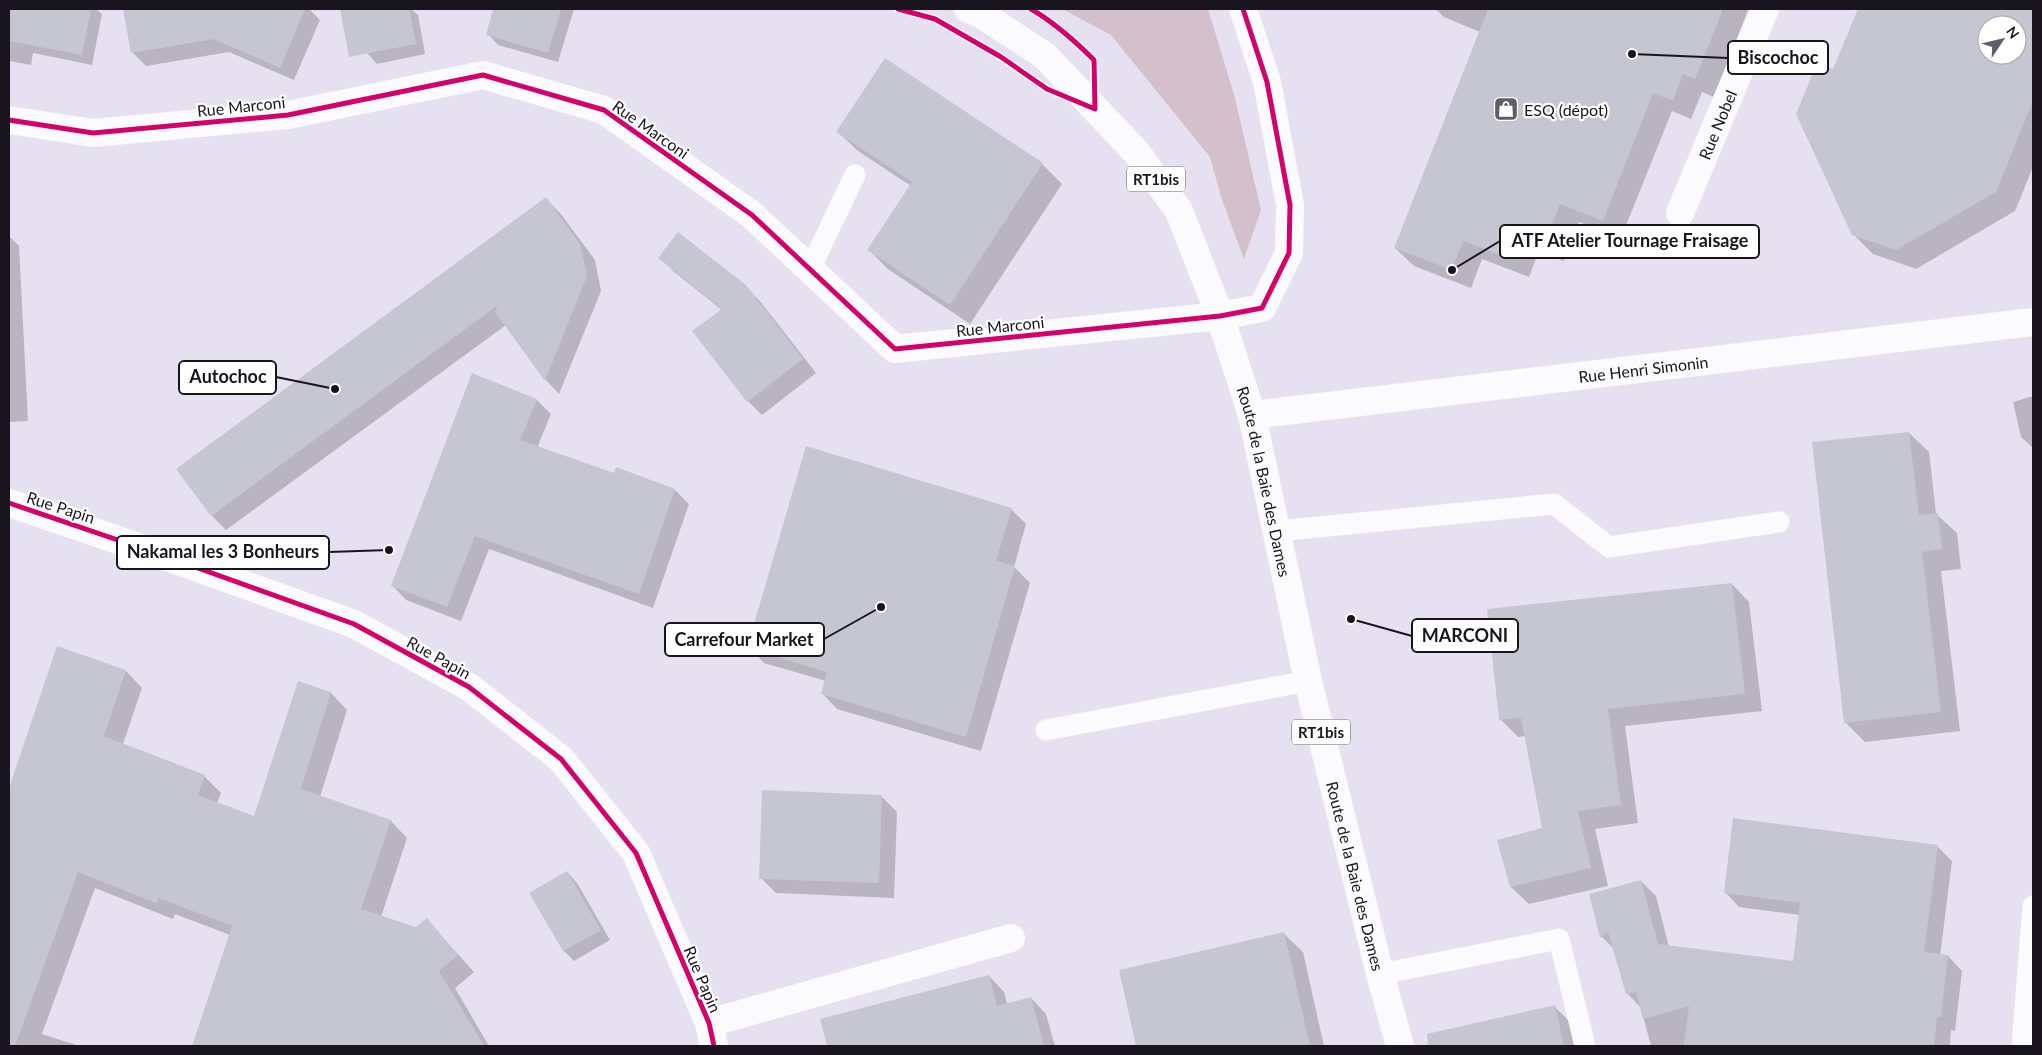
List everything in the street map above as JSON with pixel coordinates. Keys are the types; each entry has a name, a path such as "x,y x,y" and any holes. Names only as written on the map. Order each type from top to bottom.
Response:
{"street":[{"name":"Route de la Baie des Dames","path":"968,9 981,14 1046,56 1137,154 1179,211 1220,316 1252,415 1308,681 1380,974 1400,1046"},
{"name":"Rue Marconi","path":"9,120 93,133 269,117 288,115 483,75 604,110 752,215 895,349 1220,316 1262,308 1289,253 1290,205 1267,82 1243,9"},
{"name":"Rue Nobel","path":"1680,213 1765,9"},
{"name":"Rue Henri Simonin","path":"1252,415 2033,322"},
{"name":"Rue Papin","path":"9,503 354,624 469,687 562,759 636,853 711,1034 1011,938"}],"lane":[{"path":"810,270 856,175"},
{"path":"1277,531 1554,504 1609,547 1779,522"},
{"path":"1046,730 1308,681"},
{"path":"2022,1046 2033,906"},
{"path":"1380,974 1558,939 1585,1046"}],"shaded area":[{"path":"1062,9 1208,9 1235,98 1261,210 1244,259 1221,197 1210,157 1111,35"}],"building":[{"path":"9,9 91,9 82,55 9,41"},
{"path":"123,9 305,9 280,68 214,39 131,53"},
{"path":"340,9 409,9 416,44 349,57"},
{"path":"493,9 561,9 548,53 486,35"},
{"path":"1488,9 1723,9 1695,79 1683,74 1673,101 1653,93 1603,221 1560,204 1545,243 1520,233 1510,259 1463,241 1452,270 1394,248"},
{"path":"1858,9 2033,9 2033,101 1996,192 1896,250 1852,235 1796,114 1817,63 1833,69"},
{"path":"885,58 1043,163 950,305 867,250 912,182 836,132"},
{"path":"546,197 580,244 587,276 545,381 495,312 498,305 211,516 176,469"},
{"path":"678,232 746,285 803,359 747,402 692,331 722,309 658,258"},
{"path":"472,373 537,399 520,440 614,473 616,467 675,489 639,594 475,536 447,607 391,586"},
{"path":"1909,432 1919,515 1938,513 1942,549 1922,552 1941,712 1844,723 1812,442"},
{"path":"806,446 1012,508 996,561 1015,566 966,737 821,694 827,672 747,648"},
{"path":"1732,583 1745,694 1608,709 1621,805 1578,811 1591,868 1510,887 1497,840 1542,828 1521,718 1499,720 1487,609"},
{"path":"57,646 126,670 104,736 205,775 198,795 254,816 298,681 331,692 301,789 391,820 361,909 416,927 427,918 458,955 439,971 484,1046 192,1046 232,926 159,898 156,903 78,872 15,1046 9,1046 9,788"},
{"path":"762,790 882,795 879,883 759,879"},
{"path":"1733,818 1938,845 1924,952 1948,955 1941,1017 1937,1017 1934,1046 1684,1046 1689,1006 1643,1019 1636,992 1626,994 1608,932 1600,938 1589,894 1641,880 1658,944 1793,961 1800,903 1724,893"},
{"path":"567,871 601,930 563,951 529,893"},
{"path":"1284,932 1310,1046 1136,1046 1119,970"},
{"path":"989,975 997,1006 1031,997 1044,1046 827,1046 820,1019"},
{"path":"1555,1005 1564,1046 1428,1046 1427,1034"}],"cycle path":[{"path":"898,9 935,19 1001,57 1047,89 1095,109 1094,60 1064,32 1031,9"},
{"path":"9,120 93,133 288,115 483,75 604,110 752,215 895,349 1220,316 1262,308 1289,253 1290,205 1267,82 1243,9"},
{"path":"9,503 354,624 469,687 561,759 636,853 709,1023 714,1046"}],"place":[{"name":"Biscochoc","path":"1632,54"},
{"name":"ESQ (dépot)","path":"1506,109"},
{"name":"ATF Atelier Tournage Fraisage","path":"1452,270"},
{"name":"Autochoc","path":"335,389"},
{"name":"Nakamal les 3 Bonheurs","path":"389,550"},
{"name":"Carrefour Market","path":"881,607"},
{"name":"MARCONI","path":"1351,619"}]}
